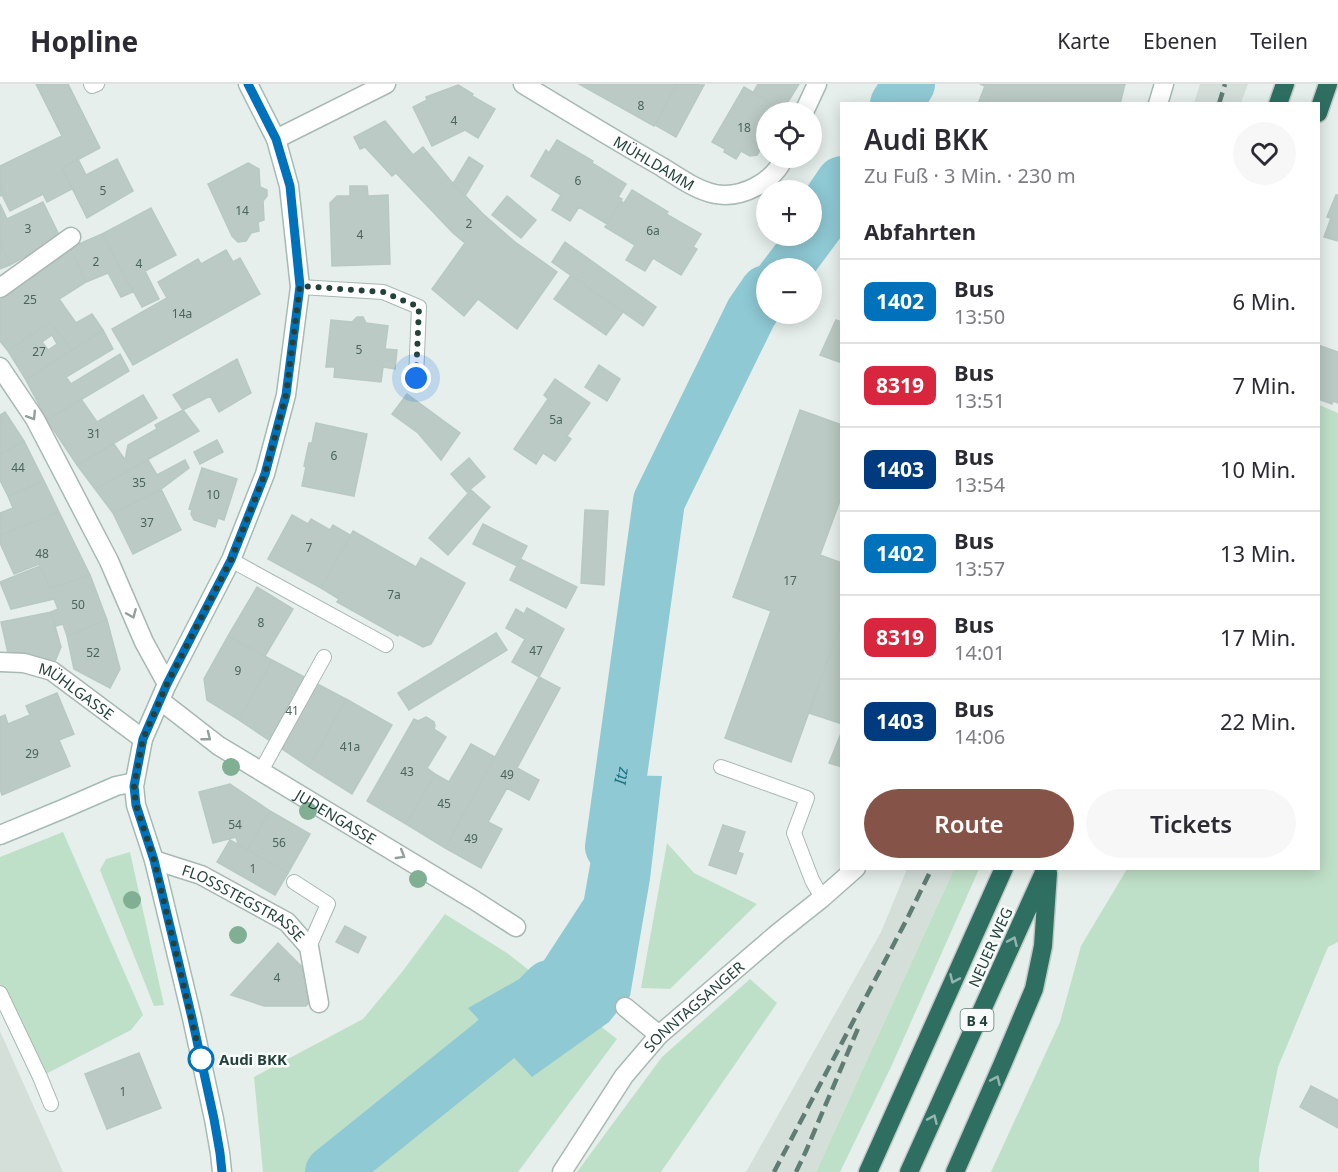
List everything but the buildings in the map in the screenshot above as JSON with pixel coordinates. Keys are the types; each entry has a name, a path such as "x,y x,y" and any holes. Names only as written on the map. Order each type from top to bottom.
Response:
{"highway":[{"path":"1279,102 1285,84"},
{"path":"1320,107 1328,84"},
{"name":"NEUER WEG","path":"868,1172 1003,870"},
{"name":"NEUER WEG","path":"909,1172 1046,870"},
{"path":"955,1172 1034,989 1043,946 1047,870"}],"street":[{"path":"222,1172 192,1018 154,860 136,805 135,782 143,739 164,692 231,560 265,474 286,395 300,286 290,186 276,139 248,84"},
{"path":"276,139 386,84"},
{"name":"MÜHLDAMM","path":"523,84 692,184 716,194 730,195 755,187 777,168"},
{"path":"809,102 817,84"},
{"path":"1159,102 1164,84"},
{"path":"0,288 71,237"},
{"name":"JUDENGASSE","path":"0,367 40,429 108,561 164,692 219,746 516,927"},
{"name":"MÜHLGASSE","path":"0,662 24,663 52,671 143,739"},
{"path":"0,835 116,786 135,782"},
{"name":"FLOSSSTEGSTRASSE","path":"154,860 201,875 287,922 309,947 319,1003"},
{"name":"SONNTAGSANGER","path":"562,1172 624,1076 659,1035 854,870"},
{"path":"625,1007 659,1035"}],"lane":[{"path":"91,84 92,86 97,84"},
{"path":"300,286 383,292 419,307 416,378"},
{"path":"231,560 386,645"},
{"path":"261,771 324,657"},
{"path":"721,767 807,798 794,833 822,898"},
{"path":"294,882 328,904 309,947"},
{"path":"0,993 51,1104"}],"shaded area":[{"path":"1200,84 1248,84 1241,102 1194,102"},
{"path":"907,870 954,870 816,1172 746,1172 881,932"},
{"path":"0,1031 63,1172 0,1172"}],"green space":[{"path":"1320,405 1338,413 1338,942 1328,947 1278,1067 1259,1160 1259,1172 991,1172 1060,1022 1081,946 1126,870 1320,870"},
{"path":"63,832 143,1015 131,1030 40,1077 0,984 0,857"},
{"path":"667,843 694,873 757,904 670,989 641,988"},
{"path":"130,852 164,1005 154,1006 100,870 106,859"},
{"path":"954,870 979,870 891,1067 840,1172 816,1172"},
{"path":"445,914 507,953 617,1039 518,1172 263,1172 254,1077 363,1019 402,972"},
{"path":"750,979 777,1003 661,1172 577,1172 662,1057"}],"water":[{"path":"822,193 840,196 840,238 822,263 822,258 765,258 774,246 822,246"},
{"path":"756,270 756,281 751,277"},
{"path":"614,775 662,776 650,879 630,996 609,1022 532,1077 468,1008 539,968 584,899 590,865"}],"waterway":[{"name":"Itz","path":"897,102 909,84"},
{"name":"Itz","path":"822,211 840,185"},
{"name":"Itz","path":"611,847 659,501 756,306"},
{"name":"Itz","path":"331,1172 494,1041 549,986"}],"railway":[{"path":"1220,102 1225,84"},
{"path":"774,1172 931,870"},
{"path":"796,1172 859,1026"}],"bus line":[{"name":"1402","path":"222,1172 214,1119 192,1018 154,860 136,805 134,786 143,739 167,684 231,560 265,474 286,395 300,286 290,186 276,139 248,84"}],"place":[{"name":"Audi BKK","path":"201,1059"}],"route":[{"path":"201,1059 154,860 136,805 134,786 143,739 167,684 231,560 265,474 286,395 300,286 383,292 419,307 416,378"}]}
